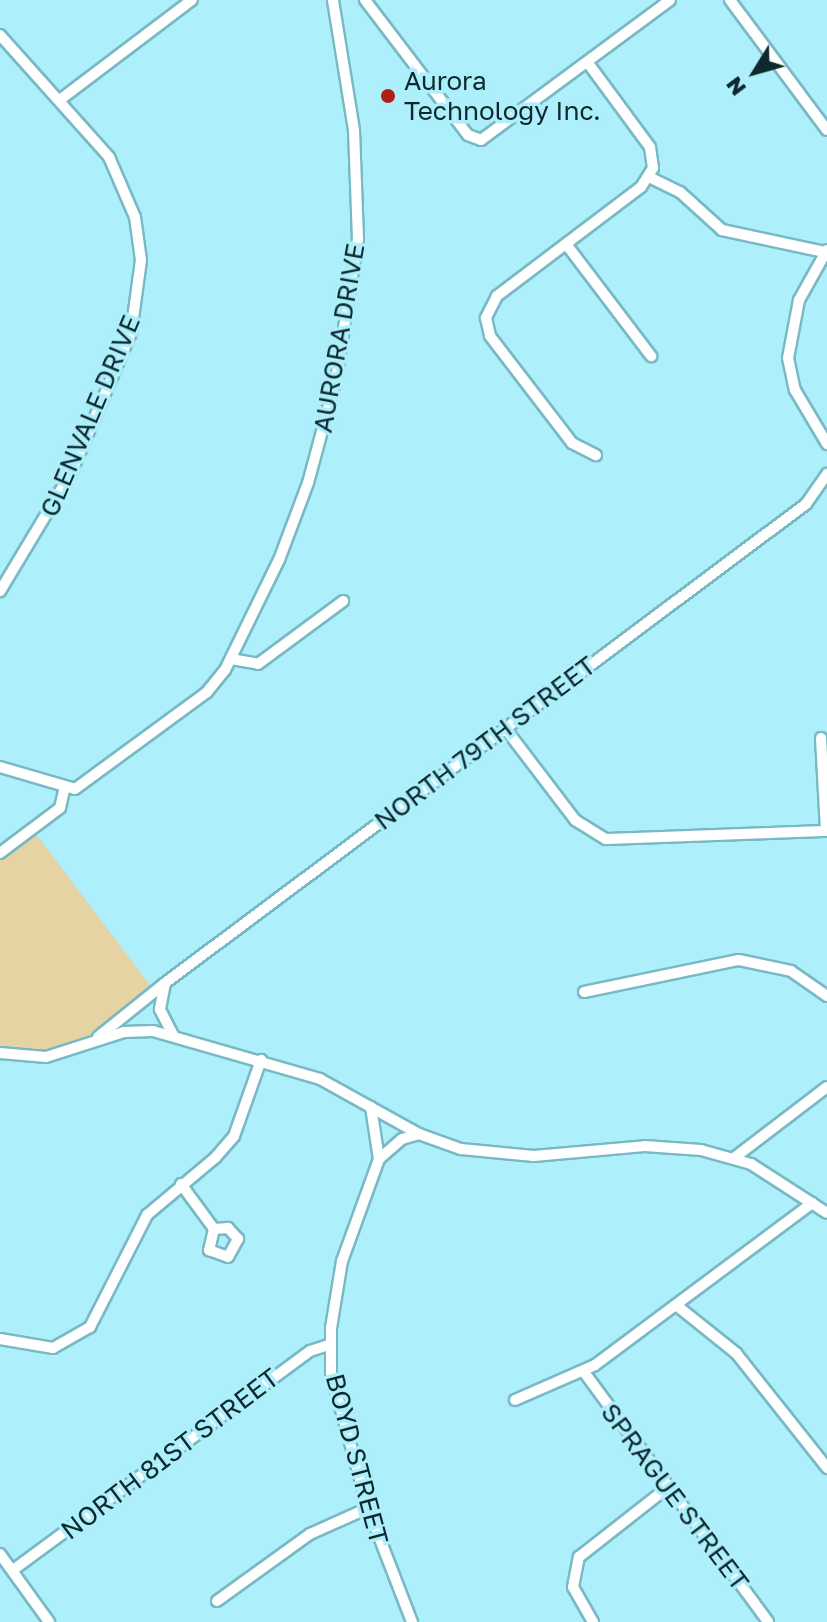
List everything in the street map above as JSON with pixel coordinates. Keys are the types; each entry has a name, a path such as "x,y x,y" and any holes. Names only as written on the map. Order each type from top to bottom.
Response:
{"street":[{"path":"61,99 192,0"},
{"name":"AURORA DRIVE","path":"65,787 75,789 207,692 231,659 294,523 323,430 346,329 359,209 351,96 333,0"},
{"path":"365,0 468,135 481,140 670,0"},
{"path":"730,0 827,130"},
{"name":"GLENVALE DRIVE","path":"0,35 61,99 109,157 128,196 139,238 139,297 131,333 71,473 0,591"},
{"path":"588,63 650,147 654,165 649,177 497,296 486,318 490,336 572,443 596,455"},
{"path":"649,177 680,192 722,230 826,251 796,307 788,358 795,390 827,444"},
{"path":"566,244 651,356"},
{"name":"NORTH 79TH STREET","path":"806,504 827,474"},
{"name":"NORTH 79TH STREET","path":"95,1039 505,728 806,504 827,494"},
{"path":"231,659 258,664 343,601"},
{"path":"505,728 575,820 606,839 827,831 821,738"},
{"path":"0,767 65,787 60,808 0,853"},
{"path":"584,992 739,960 779,966 827,996"},
{"path":"165,983 160,1009 173,1035"},
{"path":"0,1053 46,1057 95,1039 134,1031 173,1035 320,1079 419,1134 501,1156 664,1146 734,1158 827,1213"},
{"path":"0,1339 53,1348 80,1336 96,1316 138,1227 234,1136 261,1060"},
{"path":"734,1158 827,1087"},
{"name":"BOYD STREET","path":"371,1107 379,1159 342,1261 331,1344 336,1403 368,1508 412,1622"},
{"path":"379,1159 402,1139 419,1134"},
{"path":"181,1184 214,1229"},
{"path":"515,1400 584,1372 812,1203"},
{"path":"676,1305 736,1353 827,1468"},
{"name":"NORTH 81ST STREET","path":"13,1570 286,1368 331,1344"},
{"name":"SPRAGUE STREET","path":"584,1372 768,1622"},
{"path":"593,1622 573,1587 576,1563 585,1549 667,1488"},
{"path":"217,1601 310,1534 368,1508"},
{"path":"0,1554 49,1622"}],"shaded area":[{"path":"36,834 152,988 87,1038 49,1052 0,1048 0,860"}],"place":[{"name":"Aurora Technology Inc.","path":"388,96"}]}
